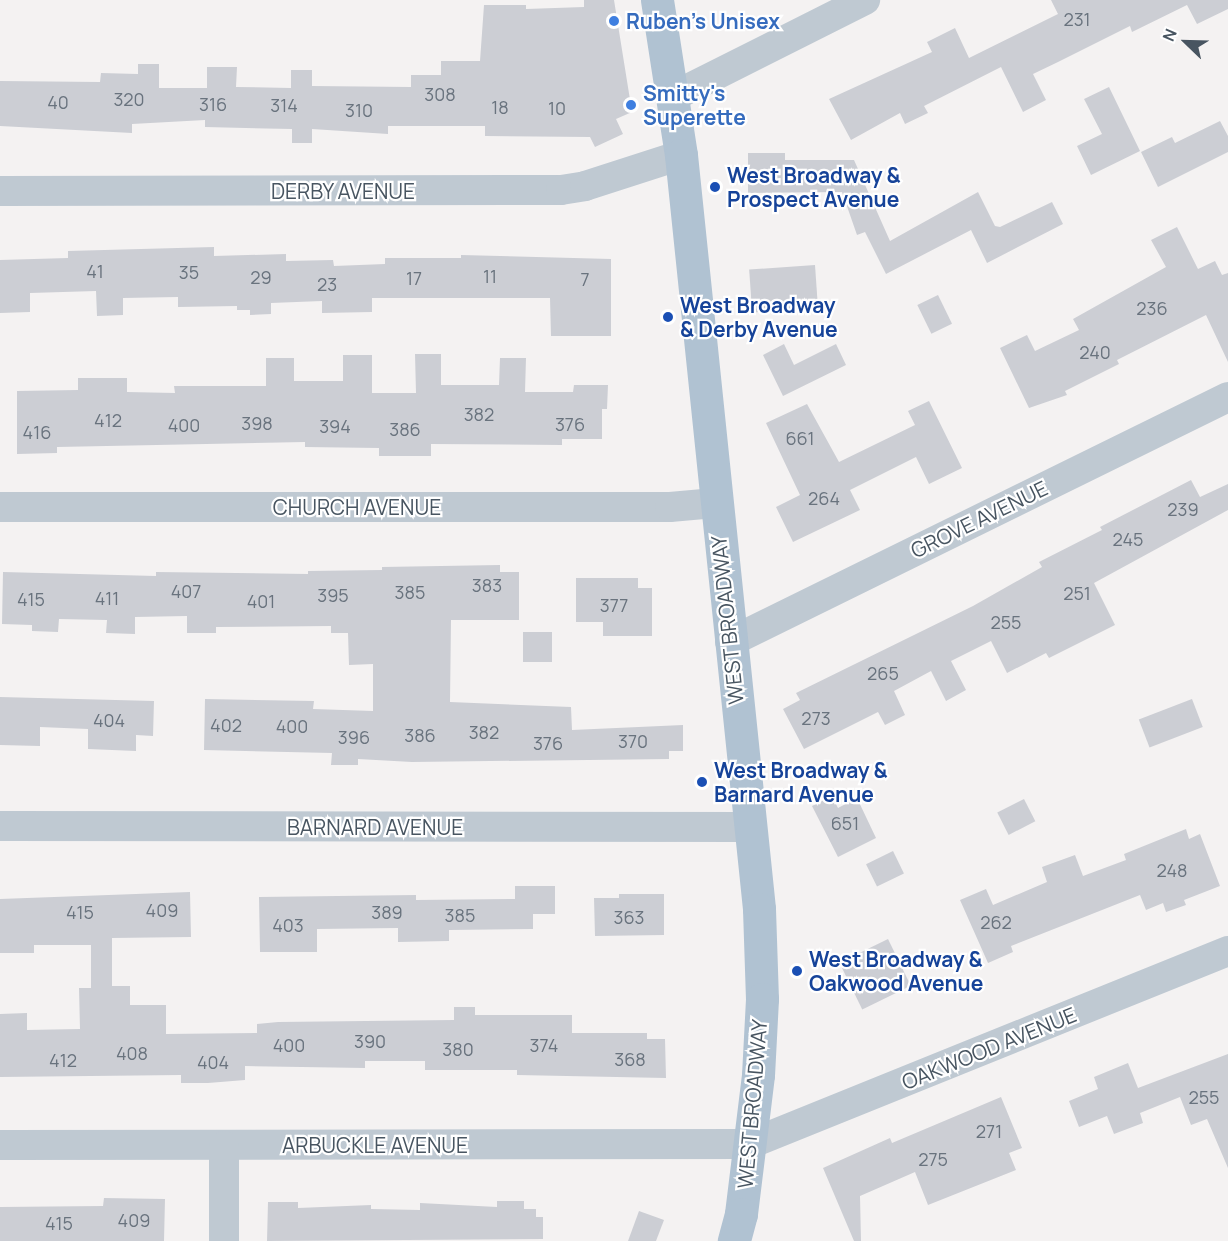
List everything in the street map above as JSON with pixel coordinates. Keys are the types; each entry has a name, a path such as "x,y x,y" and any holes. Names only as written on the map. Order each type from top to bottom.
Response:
{"main road":[{"name":"WEST BROADWAY","path":"657,0 674,96 681,155 715,502 759,909 762,999 750,1144 741,1214 734,1241"}],"street":[{"path":"674,96 865,0"},
{"name":"DERBY AVENUE","path":"0,191 561,190 585,186 681,155"},
{"name":"GROVE AVENUE","path":"730,642 1228,397"},
{"name":"CHURCH AVENUE","path":"0,507 670,507 715,502"},
{"name":"BARNARD AVENUE","path":"0,826 750,827"},
{"name":"OAKWOOD AVENUE","path":"750,1144 1228,951"},
{"name":"ARBUCKLE AVENUE","path":"0,1145 750,1144"},
{"path":"224,1146 224,1241"}],"building":[{"path":"584,0 614,0 632,112 616,119 623,134 595,147 590,137 485,136 485,126 388,126 388,134 312,129 312,143 292,143 292,129 205,127 205,120 132,124 132,133 0,126 0,81 100,82 101,73 138,74 138,64 159,64 159,88 207,88 207,67 237,67 236,87 291,88 291,70 312,70 312,86 411,87 411,75 441,75 441,61 480,61 484,5 526,5 526,9 584,7"},
{"path":"1051,0 1228,0 1228,9 1197,24 1187,5 1132,32 1130,26 1033,74 1046,100 1023,112 1001,67 924,106 928,113 905,124 900,113 851,140 829,99 932,52 927,42 955,28 969,58 1058,14"},
{"path":"1109,87 1140,151 1091,175 1077,146 1102,134 1084,99"},
{"path":"1220,121 1228,136 1228,152 1158,187 1141,152 1172,137 1175,143"},
{"path":"748,153 785,153 785,160 854,160 890,241 978,192 995,226 1000,227 1052,202 1063,224 987,263 971,230 886,274 865,232 857,235 842,192 748,193"},
{"path":"1177,227 1198,269 1215,261 1222,275 1228,273 1228,362 1206,315 1117,360 1119,364 1065,391 1067,395 1029,408 1000,348 1027,335 1035,351 1079,330 1073,319 1166,267 1151,240"},
{"path":"214,247 214,256 286,254 286,261 333,260 334,266 385,264 385,258 461,258 461,255 611,259 611,336 551,336 550,298 372,298 372,312 322,313 322,301 271,303 271,314 250,315 250,310 237,310 237,306 178,307 178,297 123,298 123,315 97,316 96,291 30,293 30,312 0,313 0,260 68,258 68,251"},
{"path":"815,265 818,308 752,312 749,270"},
{"path":"938,295 952,324 931,334 917,305"},
{"path":"784,344 794,365 836,344 846,365 783,396 763,355"},
{"path":"415,354 441,354 441,385 499,385 500,358 526,358 525,392 573,392 574,385 608,385 607,409 602,409 602,439 562,439 562,445 431,444 431,456 379,456 379,448 305,447 305,442 57,447 57,453 17,454 17,391 78,390 78,378 127,378 127,392 175,393 174,386 266,386 266,358 294,358 294,381 343,381 343,355 372,355 372,393 416,393"},
{"path":"929,401 962,468 929,484 916,457 850,490 860,510 793,542 776,507 800,495 766,423 807,404 839,462 915,425 908,411"},
{"path":"1191,480 1200,497 1228,484 1228,510 1094,583 1115,625 1049,658 1046,653 1007,673 991,641 951,661 966,690 946,701 931,671 894,691 905,715 885,725 878,712 804,749 783,709 800,700 796,693 973,606 1042,567 1039,562 1102,530 1100,527"},
{"path":"500,565 500,572 519,572 519,620 451,620 450,702 571,707 572,730 683,725 683,751 669,751 669,759 412,762 358,759 358,765 331,765 332,753 204,750 205,699 314,701 313,709 373,711 373,664 349,665 348,633 331,633 331,626 216,627 216,633 187,633 187,616 135,617 135,634 106,633 107,620 59,619 58,632 32,631 32,625 2,624 3,572 156,576 156,572 308,574 308,571 382,570 382,567"},
{"path":"576,578 638,578 638,588 652,588 652,636 603,636 603,622 576,622"},
{"path":"523,632 552,632 552,662 523,662"},
{"path":"0,697 154,701 153,736 136,735 136,751 88,749 88,729 40,727 40,746 0,745"},
{"path":"1192,699 1203,727 1150,747 1139,719"},
{"path":"832,796 838,808 857,798 876,838 838,857 812,806"},
{"path":"1024,799 1035,821 1009,835 997,813"},
{"path":"1186,829 1189,839 1200,834 1220,886 1184,900 1186,905 1166,912 1163,903 1146,910 1140,895 1011,946 1013,952 988,963 960,900 986,889 993,905 1047,882 1042,867 1075,855 1083,876 1126,860 1124,854"},
{"path":"893,851 904,873 877,887 866,864"},
{"path":"515,886 555,886 555,914 533,914 533,929 449,930 449,941 398,942 398,928 317,929 317,952 260,952 259,897 416,895 416,900 515,899"},
{"path":"190,892 191,937 112,938 112,986 130,986 130,1005 166,1005 166,1034 257,1033 257,1024 278,1022 454,1020 454,1007 475,1007 475,1015 572,1015 572,1033 647,1033 647,1039 665,1039 666,1078 517,1075 517,1070 425,1070 425,1061 365,1061 365,1068 245,1066 245,1080 208,1083 181,1083 181,1075 0,1077 0,1014 27,1013 27,1030 80,1029 79,988 91,988 91,945 34,945 34,953 0,953 0,899"},
{"path":"619,894 664,894 664,935 595,936 594,898 619,898"},
{"path":"888,939 911,986 862,1009 839,963"},
{"path":"1228,1054 1228,1168 1207,1119 1191,1125 1180,1097 1140,1113 1143,1123 1114,1134 1107,1116 1079,1127 1069,1101 1098,1089 1094,1077 1128,1063 1138,1088"},
{"path":"1001,1097 1022,1148 1009,1153 1016,1170 928,1205 915,1172 860,1196 861,1241 854,1241 823,1168 890,1138 892,1143"},
{"path":"104,1198 165,1199 164,1241 0,1241 0,1207 103,1206"},
{"path":"497,1201 524,1201 524,1209 536,1209 536,1217 543,1217 543,1239 267,1241 268,1202 298,1202 298,1208 371,1205 371,1209 420,1210 420,1203 497,1207"},
{"path":"639,1211 664,1220 656,1241 628,1241"}],"place":[{"name":"Ruben's Unisex","path":"614,21"},
{"name":"Smitty's Superette","path":"631,105"},
{"name":"West Broadway & Prospect Avenue","path":"715,187"},
{"name":"West Broadway & Derby Avenue","path":"668,317"},
{"name":"West Broadway & Barnard Avenue","path":"702,782"},
{"name":"West Broadway & Oakwood Avenue","path":"797,971"}]}
